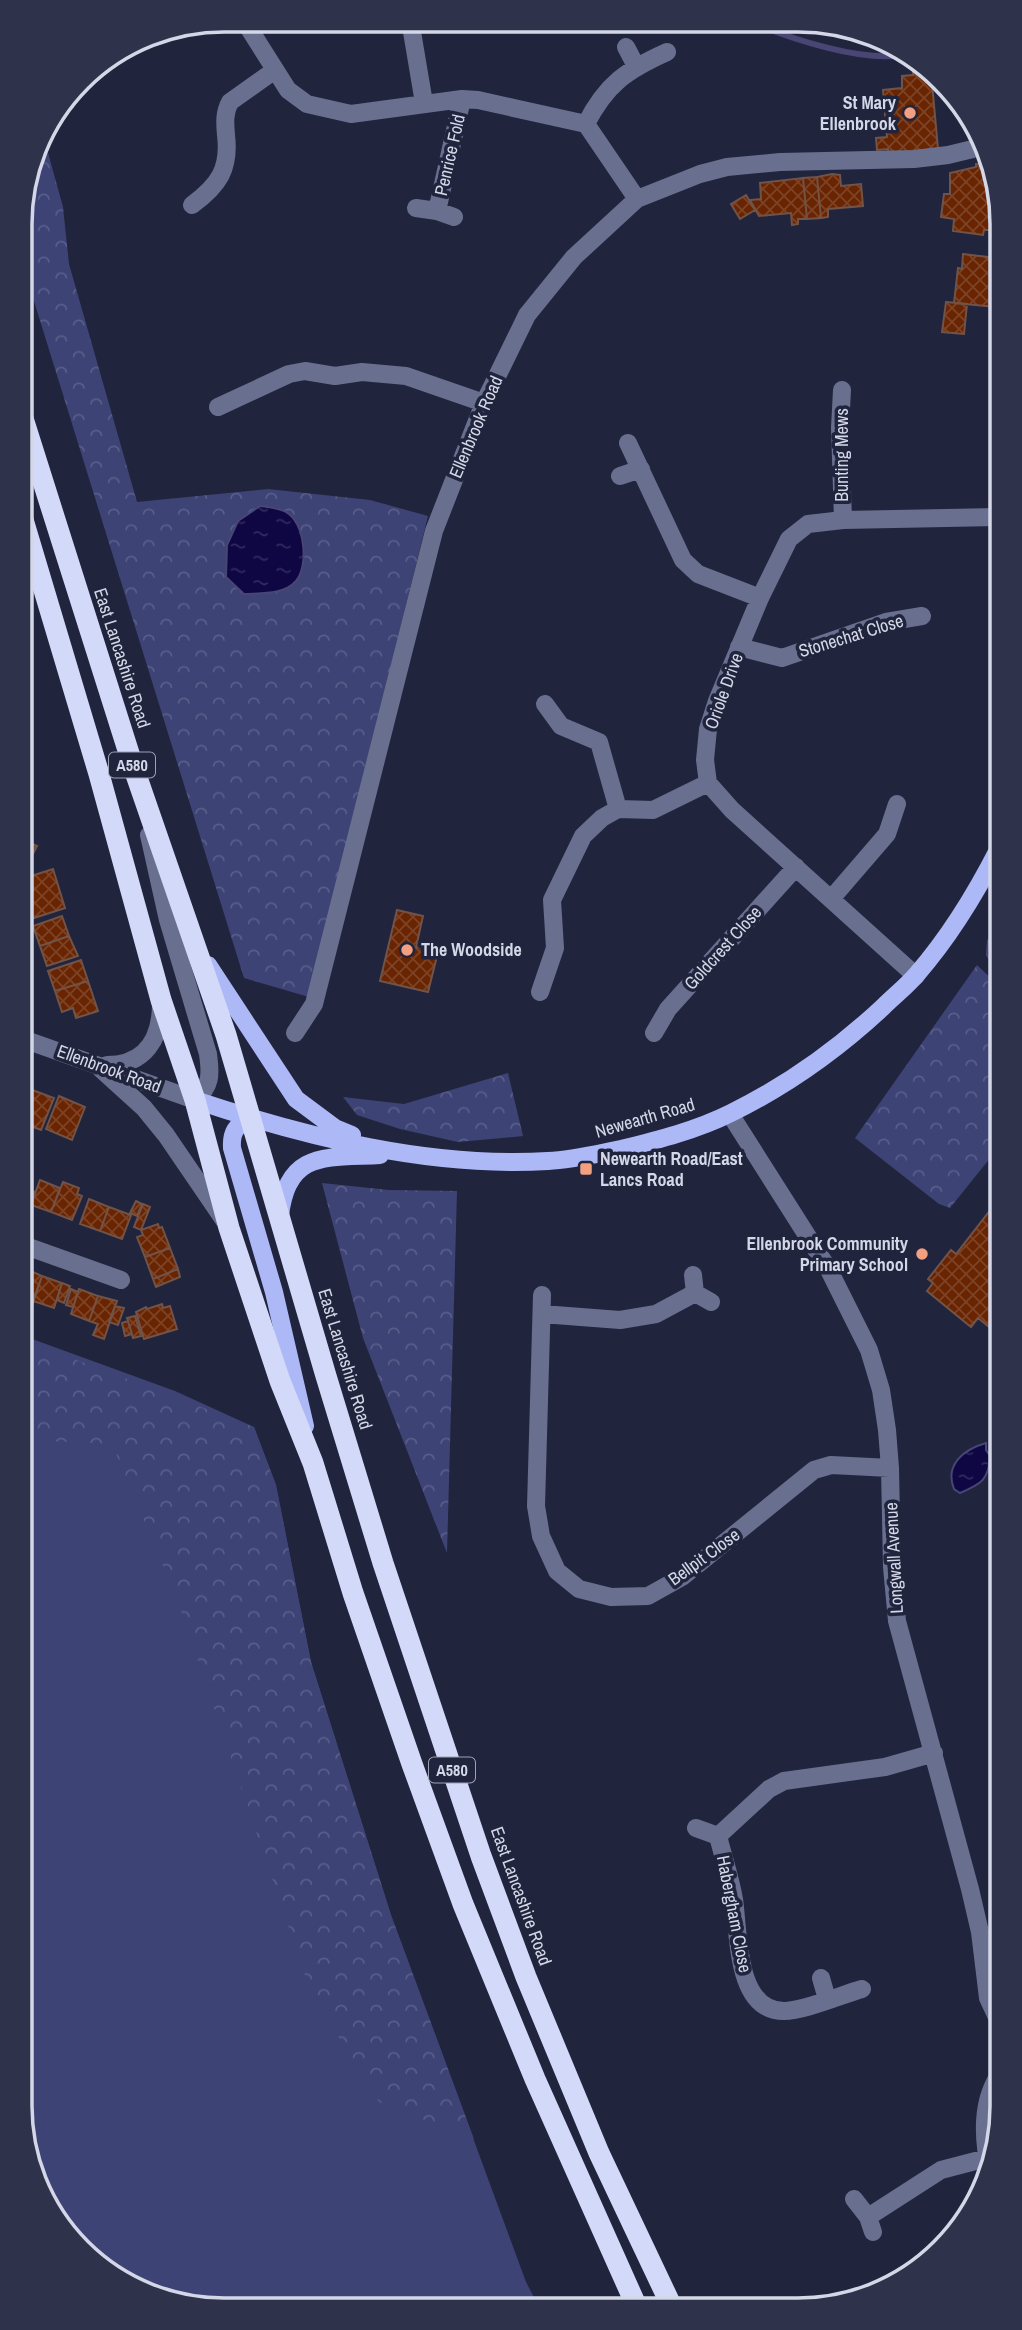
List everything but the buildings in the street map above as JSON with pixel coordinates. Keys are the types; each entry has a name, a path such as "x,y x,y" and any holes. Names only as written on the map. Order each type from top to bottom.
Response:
{"highway":[{"name":"East Lancashire Road","path":"32,447 133,766 226,1035 383,1563 481,1856 526,1977 599,2153 668,2298"},
{"name":"A580","path":"32,550 99,774 161,1000 195,1100 229,1228 280,1381 313,1463 398,1725 463,1904 535,2079 633,2298"}],"main road":[{"name":"Newearth Road","path":"195,1100 249,1118 398,1153 456,1159 550,1161 586,1157 660,1140 730,1114 786,1082 862,1026 916,976 950,933 990,865"},
{"path":"197,947 296,1099 335,1128 398,1153"},
{"path":"249,1118 239,1125 232,1135 232,1148 275,1292 313,1463"},
{"path":"280,1219 285,1188 302,1165 333,1158 398,1153"}],"street":[{"path":"251,32 288,90 307,104 351,114 424,103 478,100 586,124 637,199"},
{"path":"412,32 424,103"},
{"path":"625,47 636,66"},
{"path":"586,124 609,87 636,66 667,52"},
{"path":"192,205 224,187 227,158 226,109 230,102 275,70"},
{"name":"Penrice Fold","path":"437,211 463,99"},
{"name":"Ellenbrook Road","path":"295,1033 314,1004 434,531 484,403 527,315 575,257 637,199 700,174 727,167 780,162 914,159 948,155 975,148"},
{"name":"Penrice Fold","path":"416,208 454,217"},
{"path":"218,407 289,374 305,371 335,376 362,372 406,376 484,403"},
{"path":"232,380 244,395"},
{"name":"Bunting Mews","path":"842,390 840,428 843,520"},
{"path":"628,443 683,560 690,568 760,598"},
{"path":"620,476 641,469"},
{"name":"Oriole Drive","path":"708,783 705,760 708,729 739,647 789,539 808,524 843,520 990,517"},
{"name":"Stonechat Close","path":"739,647 782,658 886,622 922,616"},
{"path":"545,704 561,726 599,742 618,809"},
{"path":"133,766 168,920 208,1054 211,1074 206,1089 195,1100"},
{"path":"540,992 555,948 552,900 583,836 602,818 618,809 653,810 708,783 732,810 916,976"},
{"path":"831,899 887,834 897,804"},
{"name":"Goldcrest Close","path":"654,1033 668,1009 796,867"},
{"path":"96,1064 117,1065 130,1062 151,1045 158,1034 161,1000"},
{"name":"Ellenbrook Road","path":"32,1042 195,1100"},
{"path":"96,1064 144,1108 159,1126 229,1228"},
{"name":"Longwall Avenue","path":"730,1114 829,1270 869,1350 881,1390 890,1468 892,1567 897,1621 980,1931 990,2002"},
{"path":"32,1248 121,1280"},
{"path":"542,1314 620,1320 656,1314 700,1290"},
{"name":"Bellpit Close","path":"542,1295 536,1506 541,1536 557,1571 579,1589 611,1597 648,1596 682,1577 814,1470 831,1465 890,1468"},
{"name":"Habergham Close","path":"718,1836 769,1789 784,1782 885,1768 934,1753"},
{"name":"Habergham Close","path":"696,1828 718,1836"},
{"name":"Habergham Close","path":"718,1836 733,1894 740,1956 752,1992 762,2005 784,2011 862,1989"},
{"path":"821,1978 827,1999"},
{"path":"987,2141 985,2112 990,2093"},
{"path":"854,2199 871,2225 941,2170 981,2166"}],"green space":[{"path":"47,148 63,207 69,264 137,502 268,489 370,500 428,516 309,997 244,978 32,295 33,198"},
{"path":"977,965 990,977 990,1158 950,1208 939,1204 855,1138"},
{"path":"508,1073 523,1136 458,1142 400,1129 357,1115 343,1097 404,1104"},
{"path":"322,1183 389,1190 457,1191 447,1553 363,1338"},
{"path":"32,1339 175,1391 254,1427 276,1485 311,1662 391,1915 526,2282 534,2298 223,2298 186,2295 138,2279 107,2259 71,2223 57,2203 38,2156 32,2107"},
{"path":"32,1343 254,1427 276,1485 311,1662 391,1915 474,2139 379,2102 311,1993 178,1602 112,1444 32,1440"}],"water":[{"path":"260,506 286,512 292,517 301,534 303,565 296,581 285,589 244,594 226,577 227,545 238,521"},
{"path":"990,937 990,959 987,955"},
{"path":"986,1443 990,1456 986,1476 978,1484 960,1493 954,1489 952,1480 954,1465 971,1449"}],"waterway":[{"path":"777,32 827,48 867,55 892,56"}],"place":[{"name":"St Mary Ellenbrook","path":"910,113"},
{"name":"The Woodside","path":"407,950"},
{"name":"Newearth Road/East Lancs Road","path":"586,1169"},
{"name":"Ellenbrook Community Primary School","path":"922,1254"}]}
